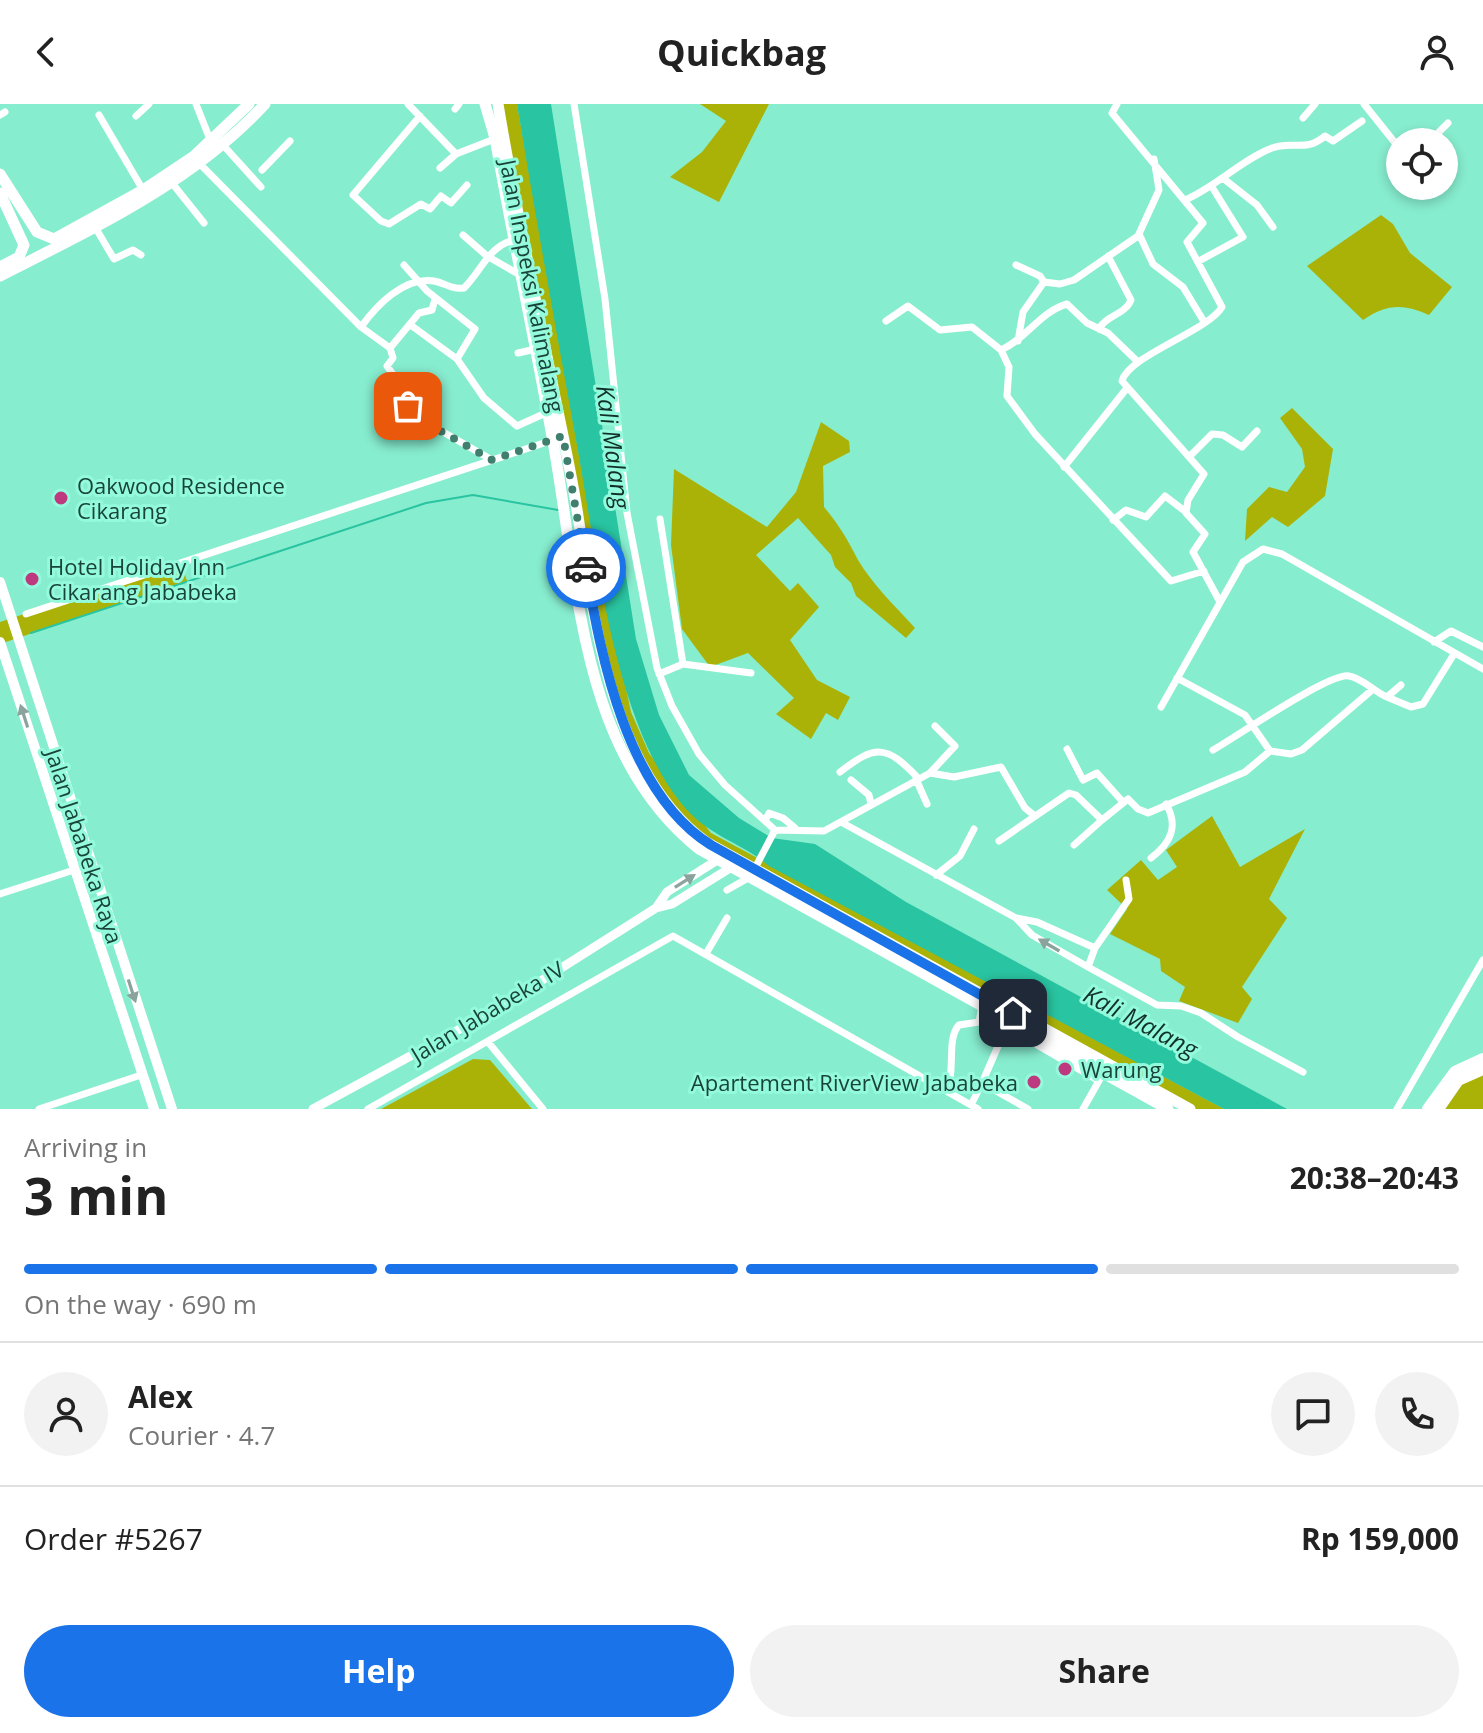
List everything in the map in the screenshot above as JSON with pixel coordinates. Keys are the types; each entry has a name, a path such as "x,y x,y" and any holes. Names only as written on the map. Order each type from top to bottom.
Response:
{"highway":[{"path":"1428,1109 1455,1072 1483,1059"},
{"path":"1438,1109 1458,1080 1483,1069"}],"main road":[{"path":"24,264 39,240 60,237 143,190 211,142 249,104"},
{"path":"0,276 172,183 223,145 265,104"},
{"name":"Jalan Inspeksi Kalimalang","path":"492,106 558,438 599,671 657,788 709,849 722,857 755,869 1190,1109"},
{"path":"0,174 39,240"},
{"path":"0,193 39,240 56,247"},
{"path":"0,267 19,257 24,248 10,208"},
{"name":"Jalan Inspeksi Kalimalang","path":"518,239 520,275 533,309 536,349 544,369 548,412 558,438"},
{"name":"Jalan Jababeka Raya","path":"0,582 172,1109"},
{"name":"Jalan Jababeka Raya","path":"0,642 154,1109"},
{"path":"74,870 92,863"},
{"name":"Jalan Inspeksi Kalimalang","path":"755,869 1008,1024 1101,1077 1168,1109"},
{"path":"141,1075 157,1069"}],"street":[{"path":"136,116 149,104"},
{"path":"196,104 211,142"},
{"path":"408,104 456,154"},
{"path":"574,104 605,299 627,513 659,674 699,754 725,785 774,833"},
{"path":"1117,104 1112,113 1154,159 1203,223 1187,242 1222,307 1151,356 1137,361 1124,373 1122,381 1204,474 1188,500 1186,513"},
{"path":"1303,118 1315,104"},
{"path":"1364,104 1386,132"},
{"path":"99,115 143,190"},
{"path":"420,116 353,195 381,221 389,224 422,203 429,209 441,196 451,203 467,185"},
{"path":"1185,200 1212,187 1270,148 1314,146 1325,136 1333,141 1362,121"},
{"path":"1443,128 1448,123"},
{"path":"440,168 456,154 500,137"},
{"path":"262,170 290,141"},
{"path":"223,145 261,187"},
{"path":"1044,282 1071,281 1139,234 1159,187 1154,159"},
{"path":"200,164 361,327 390,348 393,358 387,366 410,398 410,413 492,460"},
{"path":"1224,179 1257,205 1273,227"},
{"path":"172,183 204,223"},
{"path":"1199,261 1243,238 1212,187"},
{"path":"95,227 111,257 116,259 133,250 141,255"},
{"path":"1139,234 1153,264 1183,287 1203,320"},
{"path":"463,235 487,256 520,275"},
{"path":"361,327 381,301 418,282 432,281 454,289 464,288 487,256 518,239"},
{"path":"1099,329 1103,322 1128,306 1131,300 1108,256"},
{"path":"404,265 435,299 475,329 457,359"},
{"path":"1016,265 1040,276 1044,282"},
{"path":"1018,341 1023,312 1044,282"},
{"path":"390,348 405,328 412,326 419,313 432,310 435,299"},
{"path":"1001,350 1018,341 1051,311 1067,304 1108,333 1137,361"},
{"path":"886,321 908,306 940,330 972,327 1001,350 1009,367 1007,396 1064,467 1113,520 1171,581 1204,571"},
{"path":"412,326 457,359 484,398 514,425 521,425 548,412"},
{"path":"518,353 536,349"},
{"path":"1064,467 1127,388"},
{"path":"1190,456 1212,434 1223,435 1242,447 1257,431"},
{"path":"26,614 558,438"},
{"path":"1113,520 1126,510 1146,517 1166,495 1205,534 1193,552 1220,602"},
{"path":"660,519 683,664"},
{"path":"1161,707 1248,556 1273,550 1483,669"},
{"path":"1434,642 1451,631 1483,647"},
{"path":"1213,750 1305,693 1342,676 1354,678 1372,690 1411,707 1423,704 1454,654"},
{"path":"659,674 683,664 751,673"},
{"path":"1177,678 1245,715 1270,751"},
{"path":"1387,697 1401,685"},
{"path":"1074,845 1123,802 1130,800 1144,813 1189,798 1245,772 1270,751 1291,754 1302,750 1372,690"},
{"path":"727,890 755,869 774,833 795,828 824,831 930,773 955,747 935,726"},
{"path":"1067,749 1083,780 1097,773 1123,802"},
{"path":"840,772 865,753 876,751 896,758 917,779 927,804"},
{"path":"930,773 954,777 1001,767 1025,808 1035,816"},
{"path":"851,780 869,795 871,804"},
{"path":"999,841 1072,793 1102,820"},
{"path":"1151,858 1166,846 1173,828 1174,818 1166,804"},
{"path":"765,821 769,813 795,828"},
{"path":"841,822 1016,918 1037,922 1095,948"},
{"path":"936,875 960,856 974,829"},
{"name":"Jalan Jababeka IV","path":"656,908 667,892 722,857"},
{"name":"Jalan Jababeka IV","path":"313,1109 495,1010 656,908 672,904 736,864"},
{"path":"0,894 74,870"},
{"path":"1088,967 1095,948 1129,899 1126,880"},
{"path":"707,952 727,918"},
{"path":"1016,918 1032,935 1157,1005 1181,1006 1201,1013 1303,1072"},
{"path":"368,1109 664,938 681,937 974,1107 1008,1024"},
{"path":"1399,1106 1483,960"},
{"path":"947,1091 953,1067 953,1032 959,1025 979,1022 982,1006"},
{"path":"488,1042 543,1109"},
{"path":"39,1109 141,1075"},
{"path":"1083,1109 1101,1077"},
{"path":"982,1083 1028,1109"}],"shaded area":[{"path":"498,104 517,104 591,523 631,712 649,753 711,833 1224,1109 1190,1109 706,842 657,788 612,691"},
{"path":"517,104 551,104 636,639 659,715 689,775 739,818 772,838 815,844 906,902 1287,1109 1224,1109 769,866 702,824 681,803 658,768 639,728 612,635"},
{"path":"700,104 769,104 719,202 670,177 702,152 726,121"},
{"path":"1381,215 1393,224 1410,253 1452,287 1429,315 1411,308 1395,307 1363,320 1307,266"},
{"path":"1292,408 1333,449 1325,496 1288,527 1272,517 1245,541 1247,509 1269,487 1287,492 1305,467 1302,449 1280,418"},
{"path":"821,422 849,441 850,452 823,466 824,507 870,578 915,628 906,638 856,596 851,583 835,567 831,555 798,518 756,555 790,591 798,583 819,607 790,640 817,680 850,697 838,720 826,713 811,739 776,714 794,698 748,653 710,667 682,629 671,545 674,469 767,527 796,492"},
{"path":"181,562 187,581 0,644 0,622"},
{"path":"1212,816 1240,867 1305,829 1269,899 1287,918 1242,987 1252,999 1238,1023 1179,1001 1185,987 1161,971 1160,959 1110,934 1127,909 1107,890 1141,860 1158,880 1177,867 1166,850"},
{"path":"473,1059 490,1060 532,1109 381,1109"},
{"path":"1483,1069 1483,1109 1438,1109 1450,1089"}],"waterway":[{"path":"31,633 426,503 473,495 558,510"},
{"name":"Kali Malang","path":"835,880 971,954"},
{"name":"Kali Malang","path":"1148,1050 1257,1109"}],"way so far":[{"path":"408,406 414,416 492,460 563,436 586,568"}],"place":[{"name":"Oakwood Residence Cikarang","path":"61,498"},
{"name":"Hotel Holiday Inn Cikarang Jababeka","path":"32,579"},
{"name":"Warung","path":"1065,1069"},
{"name":"Apartement RiverView Jababeka","path":"1034,1082"}],"route":[{"path":"586,568 601,657 612,691 634,745 657,788 675,813 711,845 1013,1013"}]}
